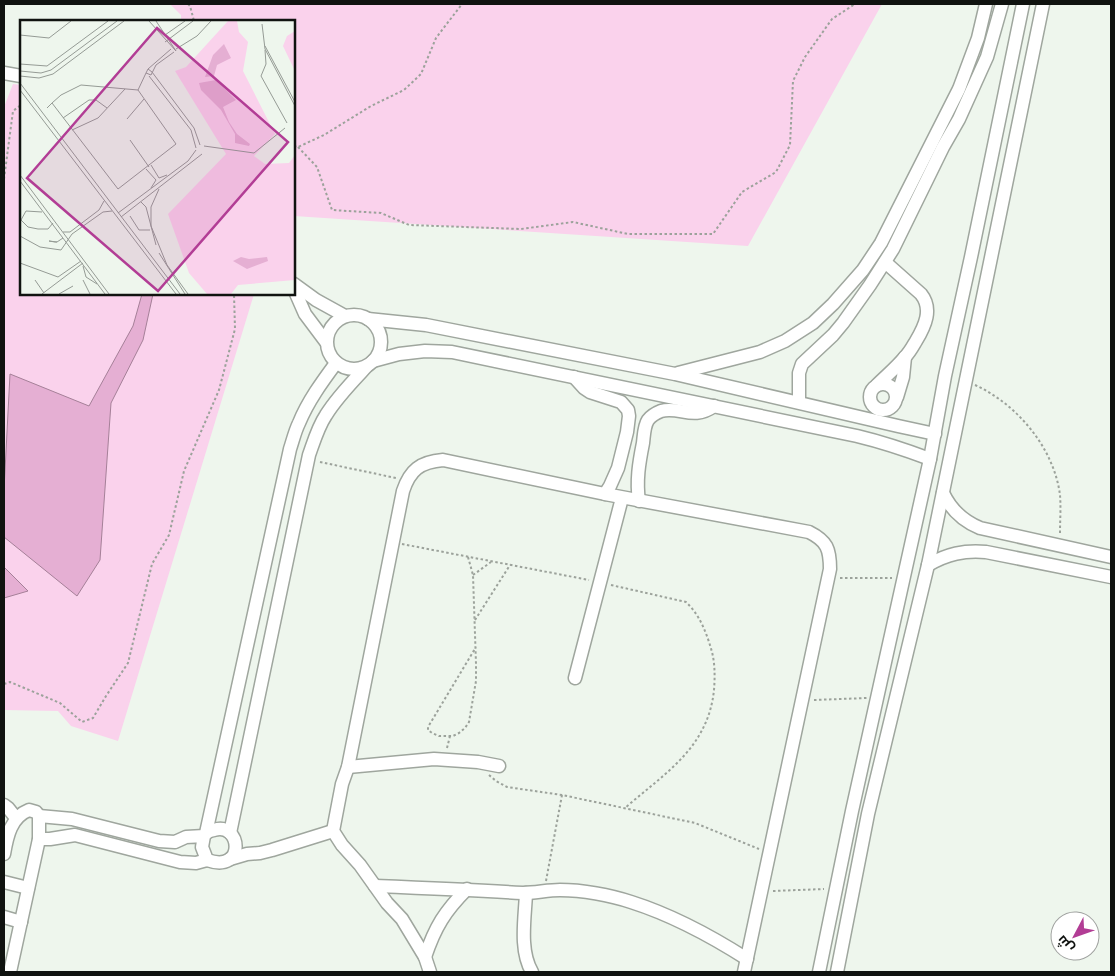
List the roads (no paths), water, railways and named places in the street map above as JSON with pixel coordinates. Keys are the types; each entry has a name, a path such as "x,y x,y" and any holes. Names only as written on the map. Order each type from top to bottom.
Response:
{"street":[{"path":"799,402 799,373 802,364 843,324 875,278 893,249 958,119 986,4"},
{"path":"676,374 760,352 785,341 813,323 864,270 881,244 965,90 986,57 1002,4"},
{"path":"819,972 852,811 930,459 945,376 1023,4"},
{"path":"837,972 868,814 928,565 1044,4"},
{"path":"4,73 20,76"},
{"path":"1007,82 1026,86"},
{"path":"885,262 921,294 925,299 928,314 921,332 905,357 873,388 870,399 876,408 887,409 896,402 903,377 905,357"},
{"path":"864,270 875,278"},
{"path":"295,285 316,300 345,316"},
{"path":"295,291 305,314 326,342 329,354 343,368 359,369 399,354 425,351 452,352 869,439 930,459"},
{"path":"326,342 328,331 335,322 345,316 356,315 368,319 426,325 676,374 935,434"},
{"path":"230,833 308,460 316,434 326,415 340,396 378,355 381,347 379,331 368,319"},
{"path":"207,860 202,847 290,449 298,424 308,404 336,363"},
{"path":"945,376 966,381"},
{"path":"574,377 590,392 621,402 628,410 630,416 618,468 605,494"},
{"path":"877,385 884,383 890,385 895,390 897,397"},
{"path":"639,501 638,471 644,434 649,419 654,414 662,411 698,413 707,411 714,406"},
{"path":"869,439 872,429 870,420"},
{"path":"892,445 888,438 889,434 891,430 898,426"},
{"path":"627,432 635,437 644,434"},
{"path":"430,972 424,957 402,919 387,903 333,830 342,784 348,767 406,480 421,464 443,460 622,498 809,532 820,537 826,545 830,557 830,569 744,972"},
{"path":"618,468 628,464 638,471"},
{"path":"943,493 956,513 974,526 1111,557"},
{"path":"575,678 622,498"},
{"path":"928,565 957,552 976,551 1111,577"},
{"path":"348,767 434,759 478,762 499,766"},
{"path":"4,805 16,818"},
{"path":"4,854 8,834 16,818 29,810 36,812 39,816 72,819 159,841 175,842 186,837 205,834 218,829 230,833 233,837 236,846 230,859"},
{"path":"852,811 868,814"},
{"path":"10,972 9,955 21,922 39,839 39,816"},
{"path":"39,839 75,835 180,862 196,863 207,860 221,863 247,854 272,850 333,830"},
{"path":"4,882 28,888"},
{"path":"375,886 526,893 544,890 563,890 597,894 630,902 662,914 693,928 747,959"},
{"path":"424,957 431,938 441,920 467,889"},
{"path":"526,893 524,947 532,972"},
{"path":"4,917 21,922"}]}
